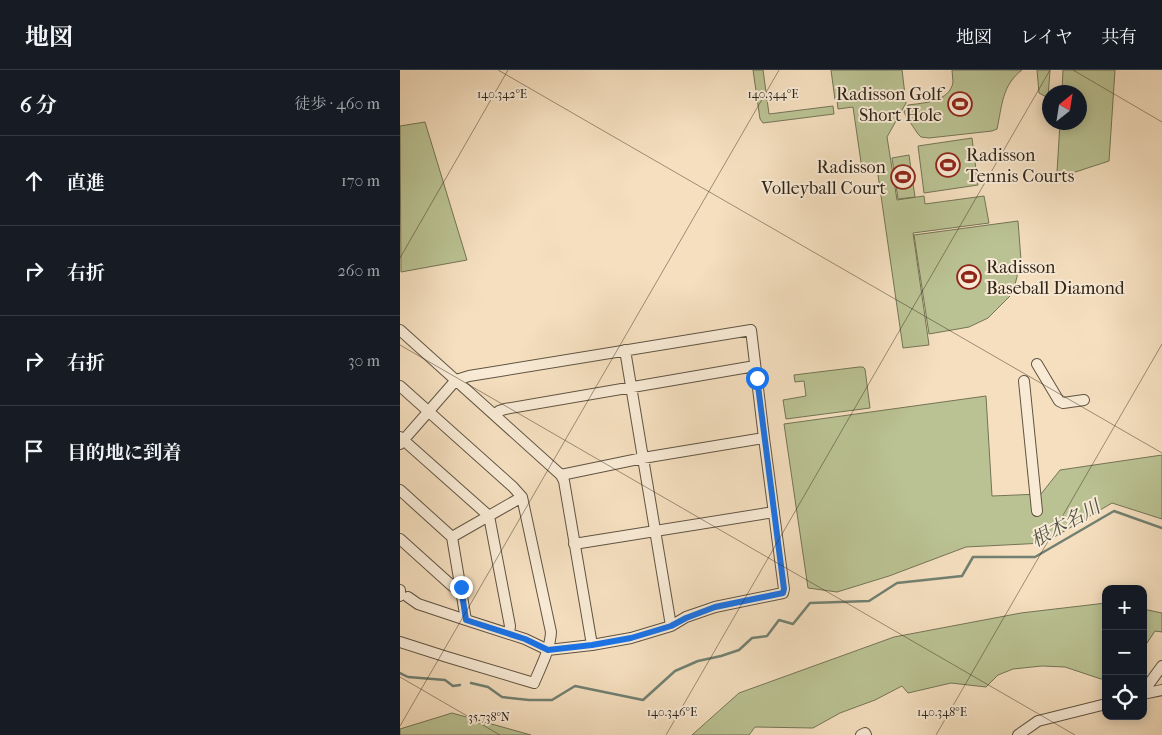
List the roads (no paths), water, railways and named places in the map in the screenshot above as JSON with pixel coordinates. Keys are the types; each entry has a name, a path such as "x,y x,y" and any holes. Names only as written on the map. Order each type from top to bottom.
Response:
{"street":[{"path":"400,330 561,475 564,481 592,645"},
{"path":"403,594 418,604 466,620 509,634 525,639 548,650 631,638 671,626 715,607 783,593 751,330 469,376 456,380 401,440 489,516 510,626 509,634"},
{"path":"625,350 671,626"},
{"path":"1037,364 1059,401 1063,403 1084,400"},
{"path":"495,415 505,409 755,366"},
{"path":"1024,381 1037,511"},
{"path":"400,386 522,497 551,632 548,650 534,683 447,658 400,642"},
{"path":"561,475 643,458 764,438"},
{"path":"400,490 452,537 466,620"},
{"path":"452,537 522,497"},
{"path":"574,544 774,512"},
{"path":"400,540 455,588 461,587"},
{"path":"1147,687 1162,666"},
{"path":"1147,692 1162,690"},
{"path":"1018,735 1038,721 1102,705"},
{"path":"861,735 865,733 866,735"}],"waterway":[{"name":"根木名川","path":"471,683 488,687 502,697 529,700 552,700 575,686 643,700 675,671 698,661 739,650 752,638 767,636 779,620 793,624 810,603 869,601 897,583 962,576 973,557 1035,557 1114,511 1162,528"},
{"name":"根木名川","path":"400,673 408,677 445,680 453,686 460,685"}],"place":[{"name":"Radisson Golf Short Hole","path":"960,104"},
{"name":"Radisson Tennis Courts","path":"948,165"},
{"name":"Radisson Volleyball Court","path":"903,177"},
{"name":"Radisson Baseball Diamond","path":"969,277"}]}
